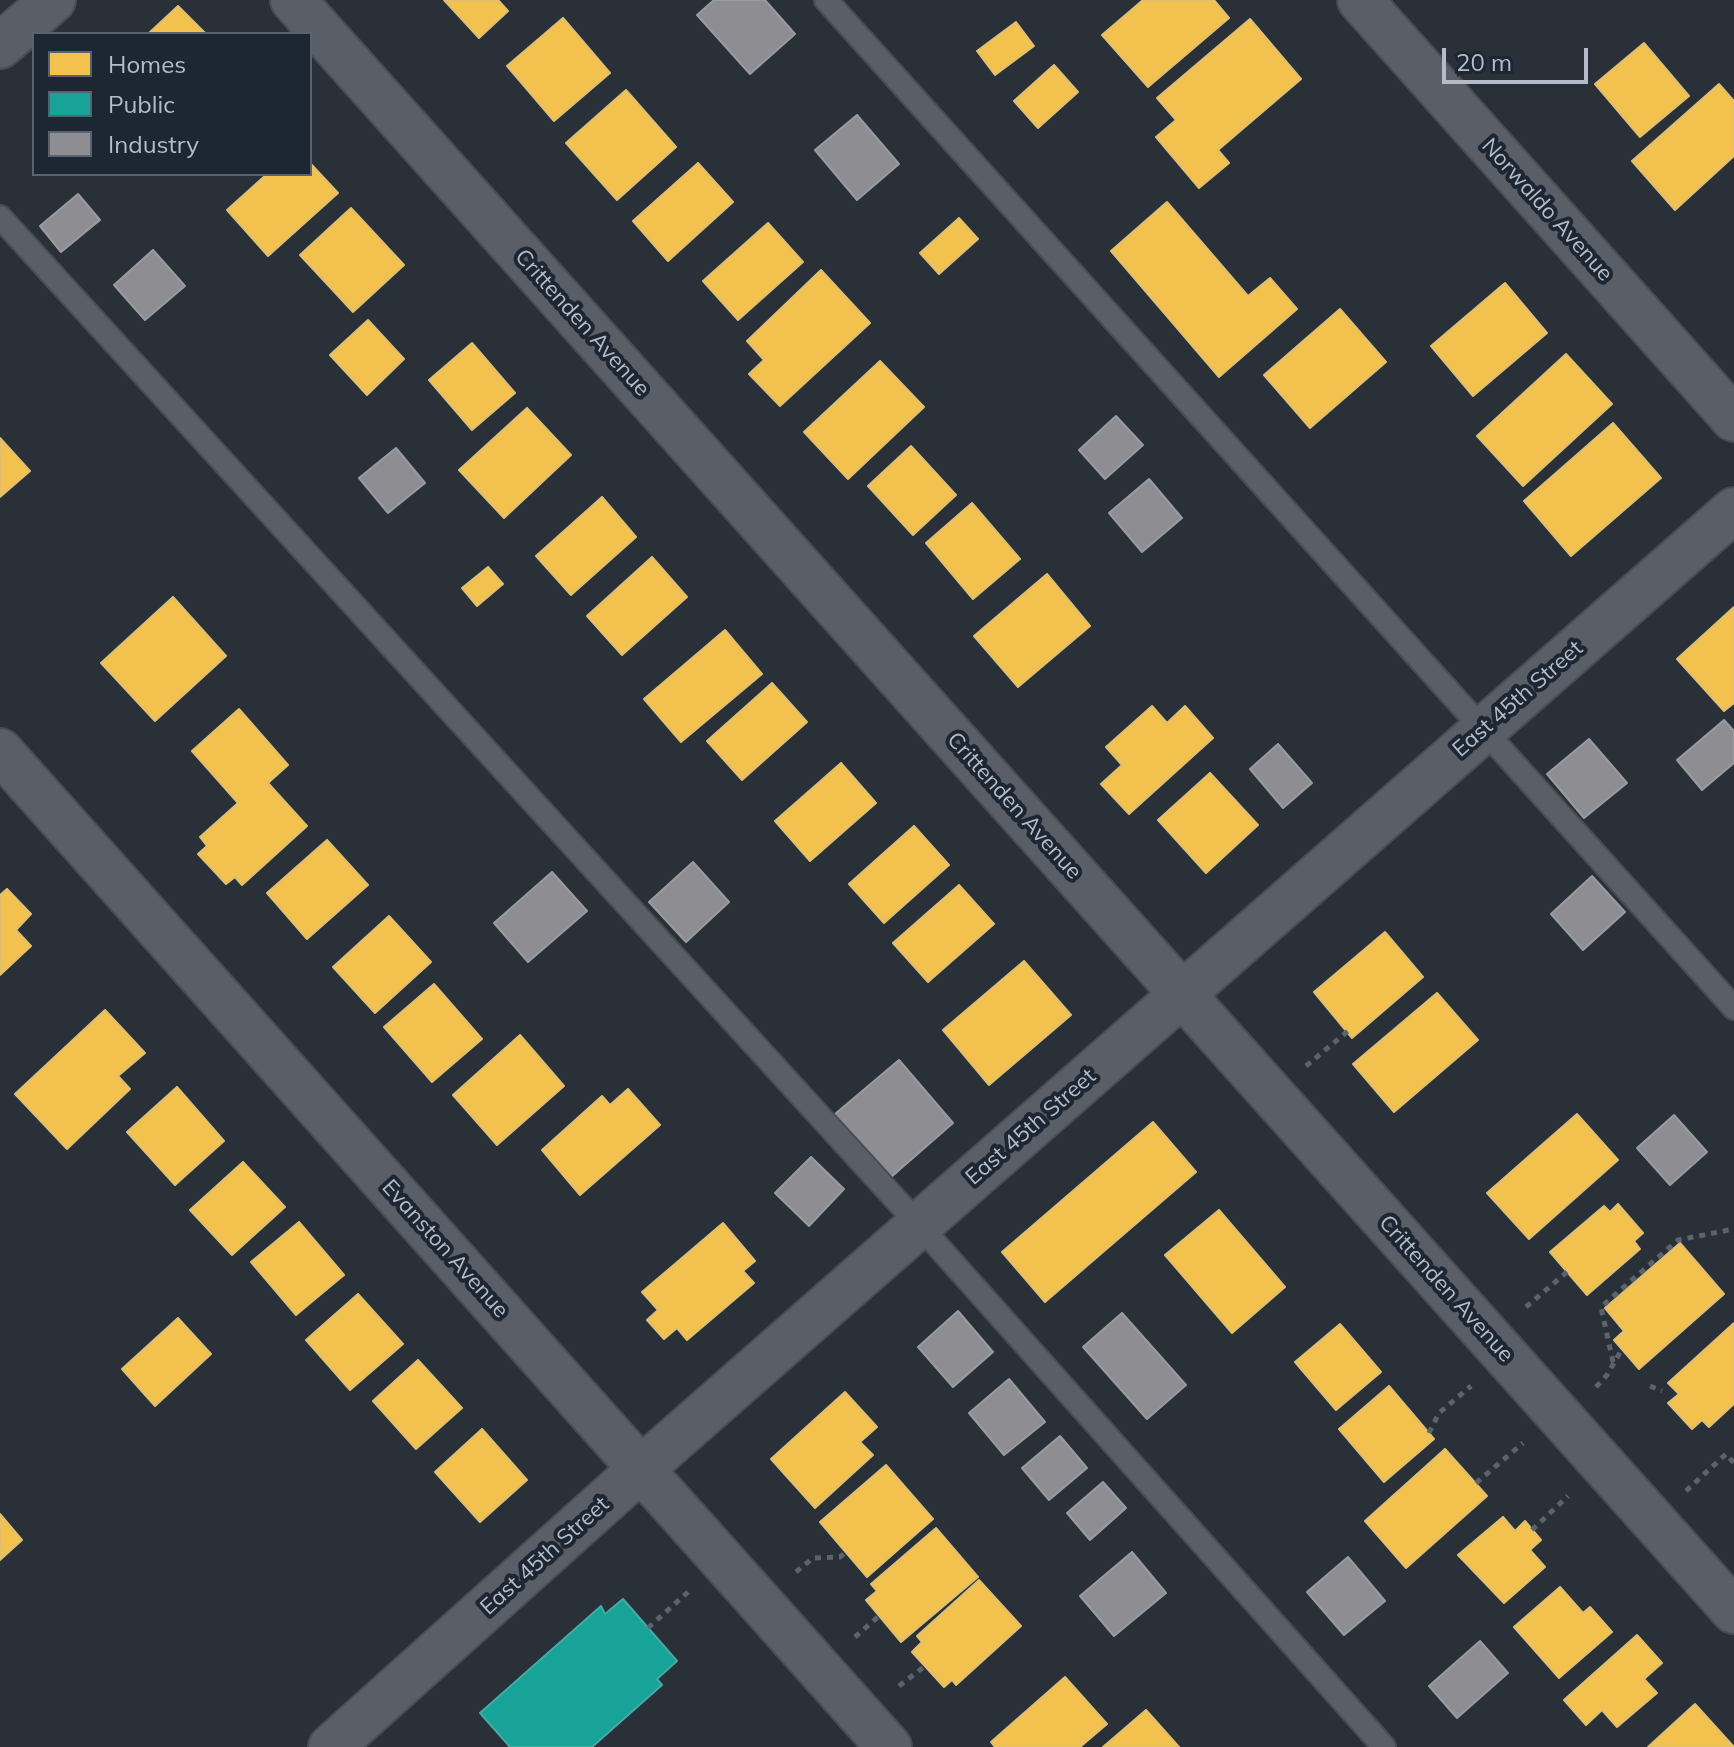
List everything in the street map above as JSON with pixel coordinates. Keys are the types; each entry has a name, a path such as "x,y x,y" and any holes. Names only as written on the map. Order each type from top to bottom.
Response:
{"street":[{"path":"0,46 53,0"},
{"name":"Crittenden Avenue","path":"293,0 1734,1611"},
{"name":"Norwaldo Avenue","path":"1360,0 1734,419"},
{"name":"East 45th Street","path":"331,1747 641,1469 1734,510"},
{"name":"Evanston Avenue","path":"0,751 889,1747"}],"lane":[{"path":"826,0 1734,1008"},
{"path":"0,217 919,1225 1384,1747"}],"path":[{"path":"1306,1066 1348,1031"},
{"path":"1613,1362 1601,1307 1678,1240 1734,1229"},
{"path":"1522,1310 1567,1272"},
{"path":"1592,1390 1607,1375 1622,1349"},
{"path":"1429,1433 1439,1413 1478,1380"},
{"path":"1650,1386 1662,1391"},
{"path":"1476,1483 1530,1437"},
{"path":"1683,1494 1726,1454 1734,1463"},
{"path":"1532,1530 1572,1493"},
{"path":"792,1575 813,1558 840,1557 846,1552"},
{"path":"648,1628 692,1588"},
{"path":"851,1641 879,1616"},
{"path":"895,1689 925,1666"}],"building: Homes":[{"path":"444,0 498,0 508,11 479,38"},
{"path":"1143,0 1214,0 1229,18 1148,87 1102,35"},
{"path":"178,6 204,32 150,32"},
{"path":"563,18 610,73 554,121 507,66"},
{"path":"1250,19 1301,79 1218,150 1229,163 1199,188 1156,137 1176,120 1157,98"},
{"path":"1016,22 1034,46 995,75 977,51"},
{"path":"1644,43 1689,96 1640,137 1595,84"},
{"path":"1054,65 1078,92 1038,128 1014,101"},
{"path":"1719,84 1734,101 1734,156 1675,210 1632,161"},
{"path":"626,90 676,147 617,200 566,143"},
{"path":"698,163 733,202 668,261 633,221"},
{"path":"312,165 338,193 268,256 227,210 265,176 312,176"},
{"path":"1167,202 1248,296 1270,278 1297,309 1219,377 1111,251"},
{"path":"351,208 404,265 353,312 300,255"},
{"path":"959,218 978,239 939,274 920,253"},
{"path":"768,223 803,262 738,320 703,281"},
{"path":"821,270 870,323 780,406 749,374 764,360 747,341"},
{"path":"1505,283 1547,333 1473,396 1431,346"},
{"path":"1340,309 1386,362 1310,428 1264,375"},
{"path":"368,320 404,359 367,395 330,355"},
{"path":"472,343 515,393 472,430 429,380"},
{"path":"1566,354 1612,404 1523,486 1477,436"},
{"path":"880,361 924,407 848,479 804,432"},
{"path":"527,408 571,455 504,518 459,470"},
{"path":"1613,423 1661,478 1571,556 1524,501"},
{"path":"0,438 30,471 0,497"},
{"path":"911,446 956,495 913,535 868,486"},
{"path":"602,497 636,537 571,595 536,556"},
{"path":"972,503 1020,559 973,599 926,543"},
{"path":"652,557 687,597 622,655 587,616"},
{"path":"488,567 503,584 477,606 462,588"},
{"path":"1047,574 1090,626 1018,687 974,636"},
{"path":"173,597 226,656 155,721 101,663"},
{"path":"1734,607 1734,703 1724,711 1677,659"},
{"path":"725,630 762,674 681,742 644,699"},
{"path":"772,683 807,722 742,780 707,741"},
{"path":"1152,706 1167,723 1185,706 1213,738 1129,814 1101,784 1122,765 1106,747"},
{"path":"239,709 288,765 268,783 307,826 242,885 235,877 226,884 198,854 207,846 200,837 238,803 192,751"},
{"path":"841,763 876,803 810,861 775,821"},
{"path":"1210,773 1258,825 1206,873 1158,820"},
{"path":"914,826 949,865 884,923 849,884"},
{"path":"327,840 368,885 307,939 267,893"},
{"path":"959,885 994,924 928,982 893,943"},
{"path":"7,889 31,914 16,930 31,946 0,975 0,895"},
{"path":"389,916 431,962 375,1013 333,967"},
{"path":"1385,932 1423,977 1352,1038 1314,992"},
{"path":"1024,961 1071,1015 989,1085 943,1030"},
{"path":"434,984 482,1039 432,1082 384,1027"},
{"path":"1437,993 1478,1040 1394,1112 1353,1064"},
{"path":"105,1010 145,1053 118,1076 130,1089 67,1149 15,1094"},
{"path":"520,1035 564,1086 497,1145 453,1095"},
{"path":"177,1087 224,1141 175,1185 127,1132"},
{"path":"628,1089 660,1125 580,1195 542,1150 602,1096 610,1105"},
{"path":"1577,1114 1618,1160 1529,1239 1487,1193"},
{"path":"1153,1122 1196,1172 1045,1302 1002,1252"},
{"path":"243,1162 285,1207 232,1255 190,1210"},
{"path":"1618,1204 1643,1233 1634,1241 1640,1249 1587,1295 1550,1252 1604,1206 1610,1212"},
{"path":"1219,1210 1285,1287 1232,1333 1165,1255"},
{"path":"299,1222 344,1275 296,1315 251,1262"},
{"path":"723,1223 755,1261 743,1271 754,1283 687,1340 677,1328 664,1339 647,1320 658,1310 642,1292"},
{"path":"1680,1243 1724,1294 1639,1369 1614,1340 1624,1331 1605,1308"},
{"path":"358,1294 403,1344 350,1390 306,1340"},
{"path":"178,1318 211,1354 155,1406 122,1369"},
{"path":"1734,1323 1734,1404 1709,1427 1702,1420 1692,1429 1668,1403 1679,1394 1668,1383"},
{"path":"1340,1324 1381,1372 1336,1410 1295,1362"},
{"path":"418,1360 462,1408 416,1449 373,1401"},
{"path":"1389,1386 1434,1439 1384,1482 1339,1429"},
{"path":"845,1392 877,1427 860,1442 873,1455 815,1508 771,1459"},
{"path":"482,1429 527,1480 480,1522 435,1472"},
{"path":"1445,1449 1487,1496 1406,1568 1365,1521"},
{"path":"886,1465 933,1519 867,1577 820,1522"},
{"path":"0,1514 22,1540 0,1560"},
{"path":"1503,1517 1515,1531 1525,1521 1541,1540 1530,1550 1545,1567 1504,1603 1458,1555"},
{"path":"936,1528 978,1577 901,1642 866,1600 877,1591 871,1584"},
{"path":"979,1580 1021,1626 956,1685 952,1680 944,1687 912,1652 922,1642 917,1636"},
{"path":"1560,1587 1583,1613 1590,1607 1612,1632 1559,1678 1514,1627"},
{"path":"1637,1635 1662,1663 1644,1679 1657,1693 1617,1727 1602,1710 1586,1725 1564,1700"},
{"path":"1065,1677 1107,1724 1080,1747 995,1747 991,1742"},
{"path":"1695,1704 1734,1747 1648,1747"},
{"path":"1146,1710 1179,1747 1103,1747"}],"building: Public":[{"path":"623,1599 677,1661 657,1679 662,1685 592,1747 510,1747 480,1713 601,1606 605,1614"}],"building: Industry":[{"path":"714,0 765,0 795,34 750,74 697,15"},
{"path":"857,115 899,164 857,200 815,150"},
{"path":"78,194 100,220 61,252 40,226"},
{"path":"153,250 185,286 145,320 114,285"},
{"path":"1116,416 1143,445 1105,479 1079,450"},
{"path":"396,448 425,483 388,513 359,478"},
{"path":"1149,479 1182,518 1142,552 1109,513"},
{"path":"1724,720 1734,731 1734,763 1702,790 1677,760"},
{"path":"1589,739 1627,783 1584,818 1547,774"},
{"path":"1278,744 1312,783 1283,808 1250,769"},
{"path":"693,862 729,902 686,942 649,902"},
{"path":"552,872 587,911 528,962 494,923"},
{"path":"1592,876 1625,912 1583,950 1551,914"},
{"path":"899,1060 953,1123 890,1178 835,1114"},
{"path":"1674,1115 1707,1152 1670,1185 1637,1148"},
{"path":"811,1157 844,1189 809,1226 775,1193"},
{"path":"958,1311 993,1352 953,1387 918,1347"},
{"path":"1122,1313 1186,1385 1147,1419 1083,1347"},
{"path":"1009,1379 1045,1422 1004,1455 969,1413"},
{"path":"1060,1436 1087,1468 1049,1500 1022,1468"},
{"path":"1103,1482 1126,1508 1090,1540 1067,1513"},
{"path":"1132,1552 1166,1593 1114,1636 1080,1596"},
{"path":"1348,1557 1385,1601 1344,1635 1307,1592"},
{"path":"1480,1641 1508,1673 1457,1718 1429,1686"}]}
